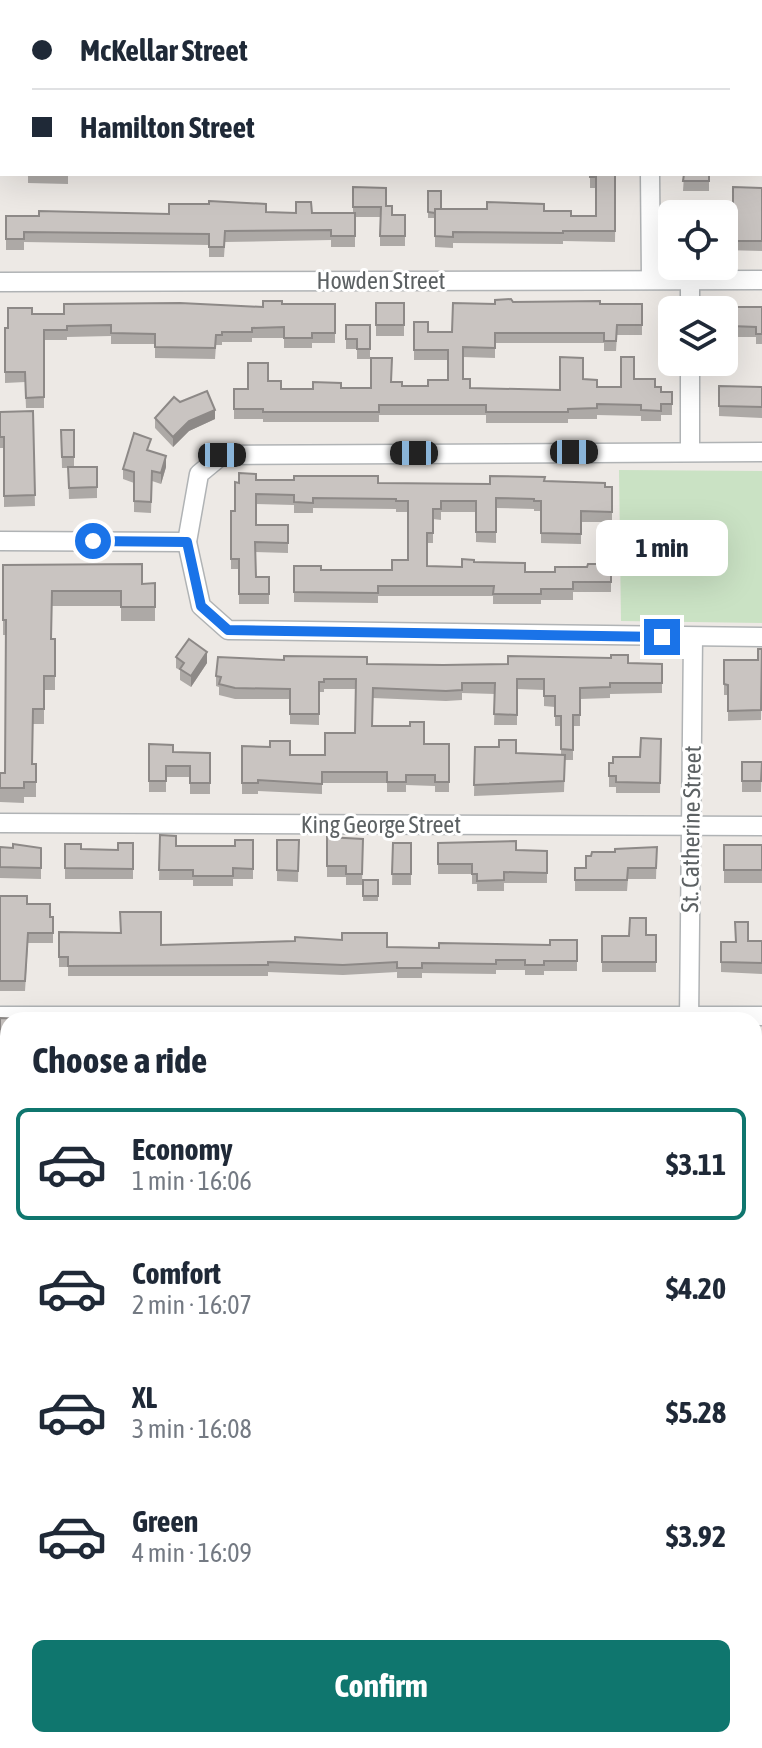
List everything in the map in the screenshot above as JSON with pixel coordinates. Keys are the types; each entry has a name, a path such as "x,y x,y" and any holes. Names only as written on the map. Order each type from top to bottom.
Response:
{"street":[{"path":"650,176 651,278"},
{"name":"Howden Street","path":"0,282 658,278"},
{"path":"690,280 690,296"},
{"name":"Howden Street","path":"738,280 762,280"},
{"path":"690,376 690,451"},
{"path":"762,452 222,455 199,474 187,542 201,606 228,630 762,637"},
{"path":"0,541 187,542"},
{"name":"St. Catherine Street","path":"689,1012 693,637"},
{"name":"King George Street","path":"0,823 762,826"}],"green space":[{"path":"619,470 762,471 762,623 621,621"}],"building":[{"path":"615,176 615,231 453,232 453,237 435,236 435,209 487,209 487,202 544,204 544,211 571,211 571,216 596,216 596,177 590,177"},
{"path":"684,176 709,176 709,181 683,181"},
{"path":"353,187 386,188 386,206 392,206 392,215 405,215 405,236 380,236 381,207 353,207"},
{"path":"733,187 762,188 762,241 738,241 738,200 733,200"},
{"path":"428,191 441,191 441,209 435,209 435,213 428,212"},
{"path":"209,201 266,204 266,212 296,213 296,202 311,202 312,213 355,213 355,236 331,236 331,230 225,231 224,247 209,247 209,234 24,232 24,239 6,239 6,216 39,216 39,211 169,214 169,204 209,204"},
{"path":"511,299 513,302 642,304 642,325 617,325 616,341 604,341 604,333 495,333 495,348 463,347 463,379 470,379 470,388 560,390 560,357 583,358 583,379 597,380 597,387 621,387 621,357 634,357 634,379 655,379 655,387 661,387 661,392 672,392 672,404 661,404 661,411 641,410 641,405 597,404 597,408 568,409 568,412 486,412 486,405 379,405 379,412 234,409 234,389 248,389 248,363 268,363 268,381 281,381 281,389 313,389 313,382 341,383 341,388 371,388 371,358 392,358 391,382 402,382 402,386 428,386 428,380 448,380 448,350 414,350 414,322 428,322 428,332 452,332 453,303 495,304 495,300"},
{"path":"263,301 335,304 335,333 312,333 312,338 284,338 284,327 252,328 252,332 222,332 222,335 216,335 215,348 155,347 155,334 111,333 111,325 67,326 67,330 44,330 44,397 26,398 25,372 5,372 8,308 32,308 32,314 64,314 64,304 180,303 263,307"},
{"path":"376,303 404,303 404,325 376,325"},
{"path":"738,307 762,307 762,334 756,334 756,327 738,326"},
{"path":"346,325 370,325 370,349 357,349 357,339 346,339"},
{"path":"719,386 762,387 762,407 719,406"},
{"path":"207,391 215,410 189,421 173,437 155,418 174,397 180,402"},
{"path":"33,411 35,495 4,496 4,437 0,437 0,412"},
{"path":"61,430 74,430 74,457 62,457"},
{"path":"134,433 151,439 147,450 166,456 161,473 152,471 151,502 134,501 134,472 123,469"},
{"path":"68,467 97,467 97,487 69,488"},
{"path":"239,473 256,474 256,480 294,480 294,476 378,476 378,483 490,484 490,476 605,483 605,487 612,487 612,512 581,511 581,534 541,533 541,501 534,499 496,498 496,532 476,532 476,501 441,501 441,509 433,509 433,533 427,533 427,566 462,567 462,559 525,563 525,572 555,572 555,567 587,567 588,564 598,564 598,559 611,560 611,582 573,582 573,589 541,589 541,594 493,594 494,586 378,586 378,593 294,592 294,566 321,566 321,570 392,570 392,560 408,560 408,501 313,498 313,503 294,502 294,495 256,494 256,525 288,525 288,543 255,542 256,577 269,577 269,594 239,594 239,559 231,559 231,511 235,511 235,482 239,483"},
{"path":"142,564 142,584 155,583 155,607 121,607 121,591 52,591 51,639 55,639 55,676 44,676 44,709 33,709 32,764 36,764 36,782 24,782 24,788 0,788 0,773 5,773 6,620 3,620 3,565"},
{"path":"189,639 207,652 191,676 180,669 184,663 176,657"},
{"path":"758,649 762,649 761,710 728,711 724,660 758,660"},
{"path":"611,655 628,655 628,663 662,664 662,683 610,683 610,687 580,688 580,715 573,715 573,750 561,749 561,716 555,716 555,696 544,696 544,679 517,679 517,715 494,714 495,683 462,683 462,690 446,691 373,688 372,726 410,726 410,722 424,722 424,744 449,744 449,782 435,782 435,775 406,775 406,782 387,782 387,772 322,772 322,784 258,780 258,783 242,783 242,746 270,747 270,741 290,741 290,755 325,755 325,733 355,733 356,679 324,679 324,682 319,682 319,714 290,714 290,689 235,688 219,684 221,677 216,676 218,657 284,660 284,656 367,657 367,664 443,665 508,664 508,656 611,658"},
{"path":"641,738 661,739 660,783 616,782 616,776 609,776 609,763 613,763 613,757 640,757"},
{"path":"499,740 516,740 516,753 565,755 564,781 474,785 475,747 499,747"},
{"path":"149,744 173,745 173,752 210,753 210,783 190,783 190,766 166,766 166,781 149,781"},
{"path":"742,762 762,762 761,781 742,781"},
{"path":"160,835 176,836 176,846 235,846 235,840 253,840 253,869 233,868 233,876 193,876 193,870 159,870"},
{"path":"327,837 363,839 362,874 346,874 346,866 327,866"},
{"path":"277,840 299,840 298,871 277,870"},
{"path":"516,841 516,850 547,851 547,873 504,872 504,880 477,881 477,874 472,874 472,864 438,864 438,843"},
{"path":"118,843 133,843 133,869 65,868 65,844 81,844 81,849 118,850"},
{"path":"393,843 411,843 411,874 392,874"},
{"path":"13,844 41,848 41,868 0,867 0,847 13,848"},
{"path":"724,845 762,845 762,870 724,870"},
{"path":"657,847 656,868 628,868 627,880 575,880 575,868 586,868 586,856 591,856 592,852"},
{"path":"363,880 378,880 378,896 363,896"},
{"path":"0,896 27,896 27,904 50,904 53,933 28,933 25,981 0,981"},
{"path":"120,912 161,912 161,945 295,941 295,937 342,940 342,933 387,933 387,947 439,948 439,943 550,945 550,940 577,940 577,961 544,961 544,965 525,965 525,960 496,960 496,964 422,963 422,968 397,968 397,962 68,966 68,957 59,957 59,932 121,933"},
{"path":"630,918 646,918 646,935 656,935 656,962 602,962 602,936 629,936"},
{"path":"735,922 748,922 748,941 762,941 762,963 721,962 721,942 736,942"}],"route":[{"path":"93,541 187,542 201,606 228,630 662,637"}]}
